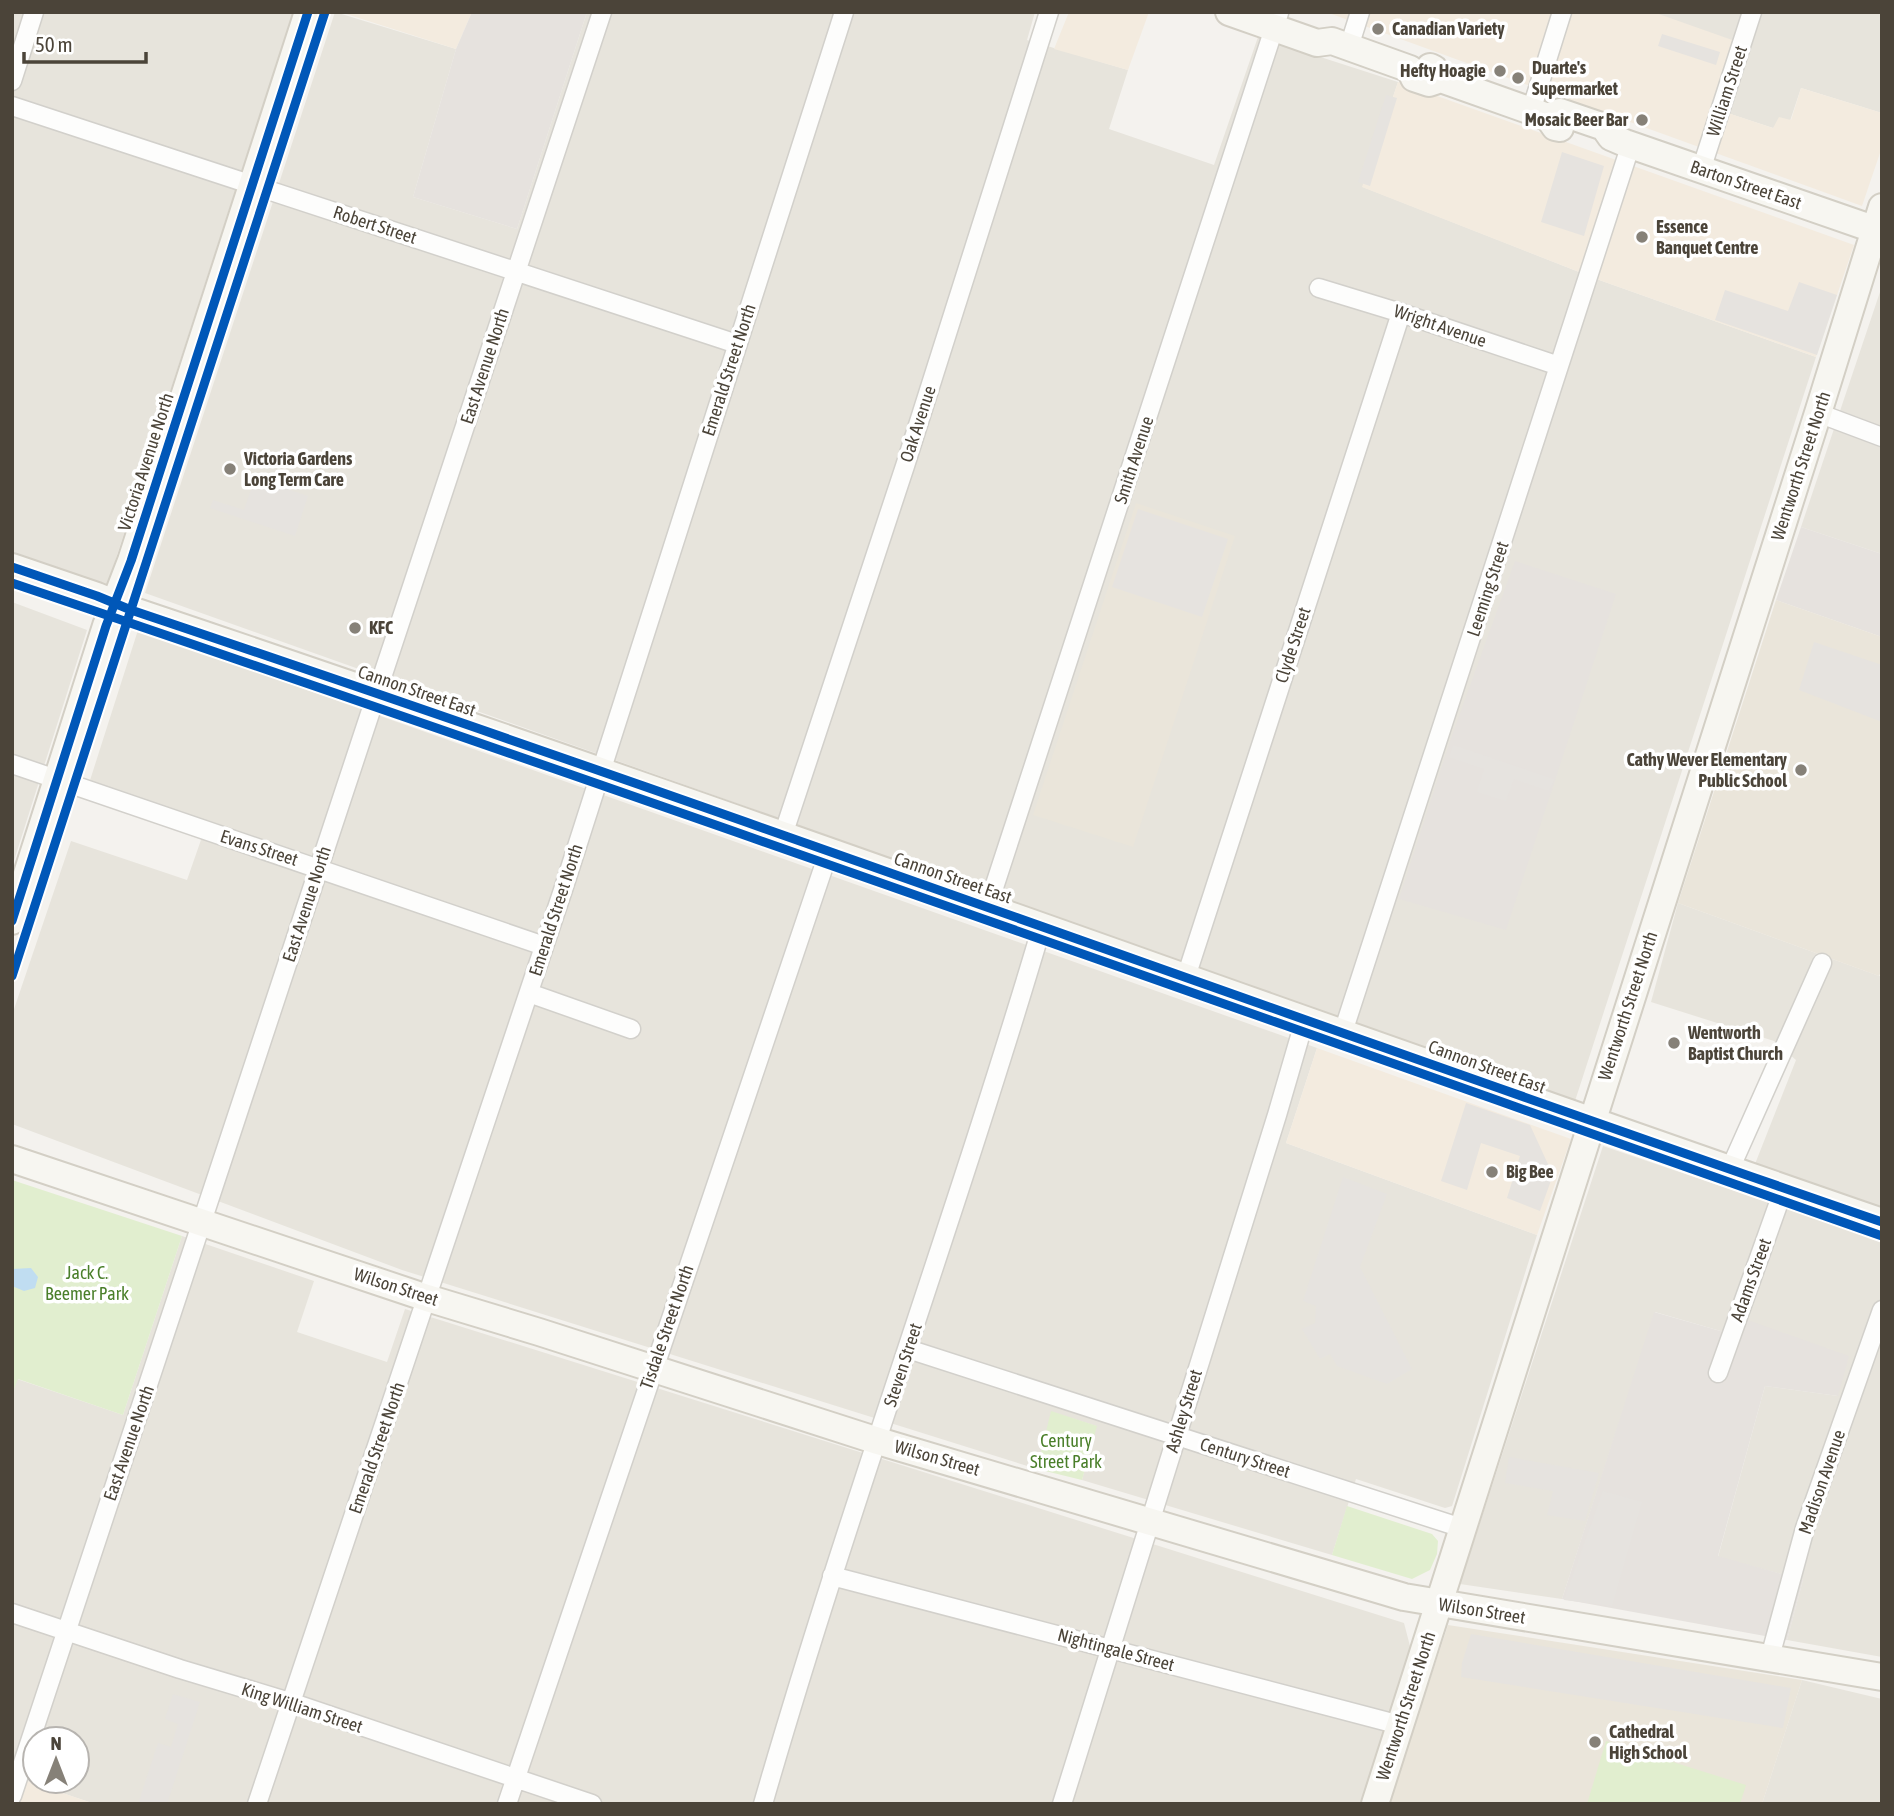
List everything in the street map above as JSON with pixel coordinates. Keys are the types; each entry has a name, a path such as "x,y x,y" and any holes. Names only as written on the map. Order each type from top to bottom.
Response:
{"main road":[{"name":"Victoria Avenue North","path":"12,921 308,12"},
{"name":"Barton Street East","path":"1230,12 1322,28 1340,44 1410,69 1414,78 1429,83 1441,79 1540,114 1555,127 1599,142 1621,141 1701,170 1880,223"},
{"name":"Wentworth Street North","path":"1374,1804 1880,223"},
{"name":"Cannon Street East","path":"12,567 988,906 1882,1222"},
{"name":"Wilson Street","path":"12,1159 427,1298 878,1441 1404,1597 1882,1677"}],"street":[{"path":"12,81 34,12"},
{"name":"East Avenue North","path":"12,1796 602,12"},
{"name":"Emerald Street North","path":"257,1804 602,771 844,12"},
{"name":"Oak Avenue","path":"783,835 909,453 1049,12"},
{"path":"1340,44 1360,12"},
{"path":"1540,114 1562,12"},
{"name":"William Street","path":"1701,170 1752,12"},
{"name":"Smith Avenue","path":"988,906 1276,18"},
{"name":"Robert Street","path":"12,106 737,344"},
{"name":"Leeming Street","path":"1343,1032 1559,366 1621,141"},
{"name":"Wright Avenue","path":"1319,288 1559,366"},
{"name":"Clyde Street","path":"1186,977 1401,313"},
{"path":"1818,413 1882,437"},
{"name":"Evans Street","path":"12,764 544,946"},
{"name":"Tisdale Street North","path":"507,1804 829,851"},
{"name":"Steven Street","path":"763,1804 795,1692 908,1349 1042,926"},
{"path":"1730,1170 1822,962"},
{"path":"528,993 631,1029"},
{"name":"Ashley Street","path":"1062,1804 1305,1019"},
{"name":"Adams Street","path":"1718,1373 1784,1188"},
{"name":"Madison Avenue","path":"1770,1657 1805,1528 1882,1310"},
{"name":"Century Street","path":"908,1349 1462,1528"},
{"name":"Nightingale Street","path":"832,1576 1400,1725"},
{"name":"King William Street","path":"12,1613 180,1669 290,1702 592,1804"}],"shaded area":[{"path":"12,12 293,12 107,586 12,553"},
{"path":"335,12 456,49 413,197 517,229 587,12 1035,12 1027,40 1128,70 1109,129 1214,165 1258,37 1398,82 1363,187 1602,281 1816,357 1575,1101 145,593"},
{"path":"340,12 472,12 456,49"},
{"path":"472,12 587,12 517,229 413,197 456,49"},
{"path":"1069,12 1149,12 1128,70 1054,49"},
{"path":"1326,12 1653,12 1735,41 1713,108 1773,128 1779,117 1791,120 1801,88 1882,113 1882,147 1862,206"},
{"path":"1653,12 1882,12 1882,113 1801,88 1790,121 1773,128 1712,108"},
{"path":"1662,34 1720,52 1716,65 1658,46"},
{"path":"1398,82 1854,245 1816,357 1602,281 1362,187"},
{"path":"1386,95 1397,98 1370,186 1358,182"},
{"path":"1562,152 1604,166 1584,236 1541,222"},
{"path":"1799,282 1837,295 1817,355 1715,320 1725,290 1788,311"},
{"path":"1882,286 1882,554 1801,527"},
{"path":"255,478 308,496 295,536 210,508 213,500 244,510"},
{"path":"1136,503 1235,536 1133,847 1033,815"},
{"path":"1138,509 1228,539 1202,617 1112,587"},
{"path":"1801,527 1882,554 1882,637 1776,600"},
{"path":"1515,561 1616,594 1506,930 1399,899 1449,744"},
{"name":"Cathy Wever Elementary Public School","path":"1776,600 1882,637 1882,969 1879,976 1678,903"},
{"path":"12,602 87,630 12,867"},
{"path":"138,630 1317,1048 1286,1143 1537,1235 1452,1506 1445,1508 1356,1479 1332,1555 1082,1480 1096,1426 1052,1412 1037,1469 402,1270 12,1124 12,1015 71,841 187,880 202,837 85,796"},
{"path":"1814,642 1882,665 1882,722 1799,690"},
{"path":"1453,745 1554,779 1549,791 1514,779 1506,801 1477,792 1484,769 1449,757"},
{"path":"1678,903 1882,977 1882,1207 1755,1164 1796,1060 1774,1041 1651,1002"},
{"path":"1317,1048 1571,1139 1537,1235 1286,1143"},
{"path":"1466,1103 1530,1125 1553,1175 1540,1211 1507,1198 1520,1156 1481,1143 1467,1190 1441,1181"},
{"path":"1603,1146 1882,1241 1882,1657 1787,1640 1803,1580 1718,1557 1765,1386 1838,1396 1724,1332 1655,1312 1562,1599 1460,1584"},
{"path":"1343,1177 1387,1194 1360,1267 1412,1369 1387,1384 1337,1366 1330,1354 1320,1359 1302,1329 1315,1323 1316,1306 1303,1301"},
{"path":"182,1236 314,1281 297,1332 387,1362 405,1309 1404,1623 1411,1650 1362,1804 95,1804 68,1795 91,1795 91,1725 21,1725 21,1779 12,1776 12,1394 17,1379 123,1415"},
{"path":"1654,1312 1724,1332 1731,1314 1849,1356 1838,1396 1765,1386 1718,1556 1803,1580 1787,1640 1562,1599"},
{"path":"1509,1457 1599,1473 1585,1521 1547,1515 1553,1491 1505,1483"},
{"path":"1603,1491 1642,1502 1612,1606 1564,1600"},
{"name":"Cathedral High School","path":"1448,1625 1802,1680 1762,1804 1389,1804"},
{"path":"1471,1634 1791,1688 1783,1728 1461,1677 1462,1663"},
{"path":"1802,1680 1882,1699 1882,1804 1762,1804"},
{"path":"173,1694 200,1702 167,1804 138,1804 158,1743 171,1747 178,1724 165,1719"},
{"path":"12,1776 21,1779 21,1795 68,1795 95,1804 12,1804"}],"green space":[{"name":"Jack C. Beemer Park","path":"12,1180 182,1236 123,1415 18,1379 12,1394"},
{"name":"Century Street Park","path":"1051,1411 1097,1426 1082,1480 1037,1469"},
{"path":"1347,1506 1432,1534 1438,1541 1437,1554 1430,1570 1412,1579 1332,1555"},
{"path":"1606,1741 1746,1785 1740,1804 1587,1804"}],"water":[{"path":"31,1268 38,1277 35,1288 24,1291 12,1286 12,1269"}],"cycle path":[{"path":"12,921 308,12"},
{"path":"12,976 325,12"},
{"path":"12,567 570,760 1882,1222"},
{"path":"12,583 715,825 1882,1236"}],"place":[{"name":"Canadian Variety","path":"1378,29"},
{"name":"Hefty Hoagie","path":"1500,71"},
{"name":"Duarte's Supermarket","path":"1518,78"},
{"name":"Mosaic Beer Bar","path":"1642,120"},
{"name":"Essence Banquet Centre","path":"1642,237"},
{"name":"Victoria Gardens Long Term Care","path":"230,469"},
{"name":"KFC","path":"355,628"},
{"name":"Cathy Wever Elementary Public School","path":"1801,770"},
{"name":"Wentworth Baptist Church","path":"1674,1043"},
{"name":"Big Bee","path":"1492,1172"},
{"name":"Cathedral High School","path":"1595,1742"}]}
